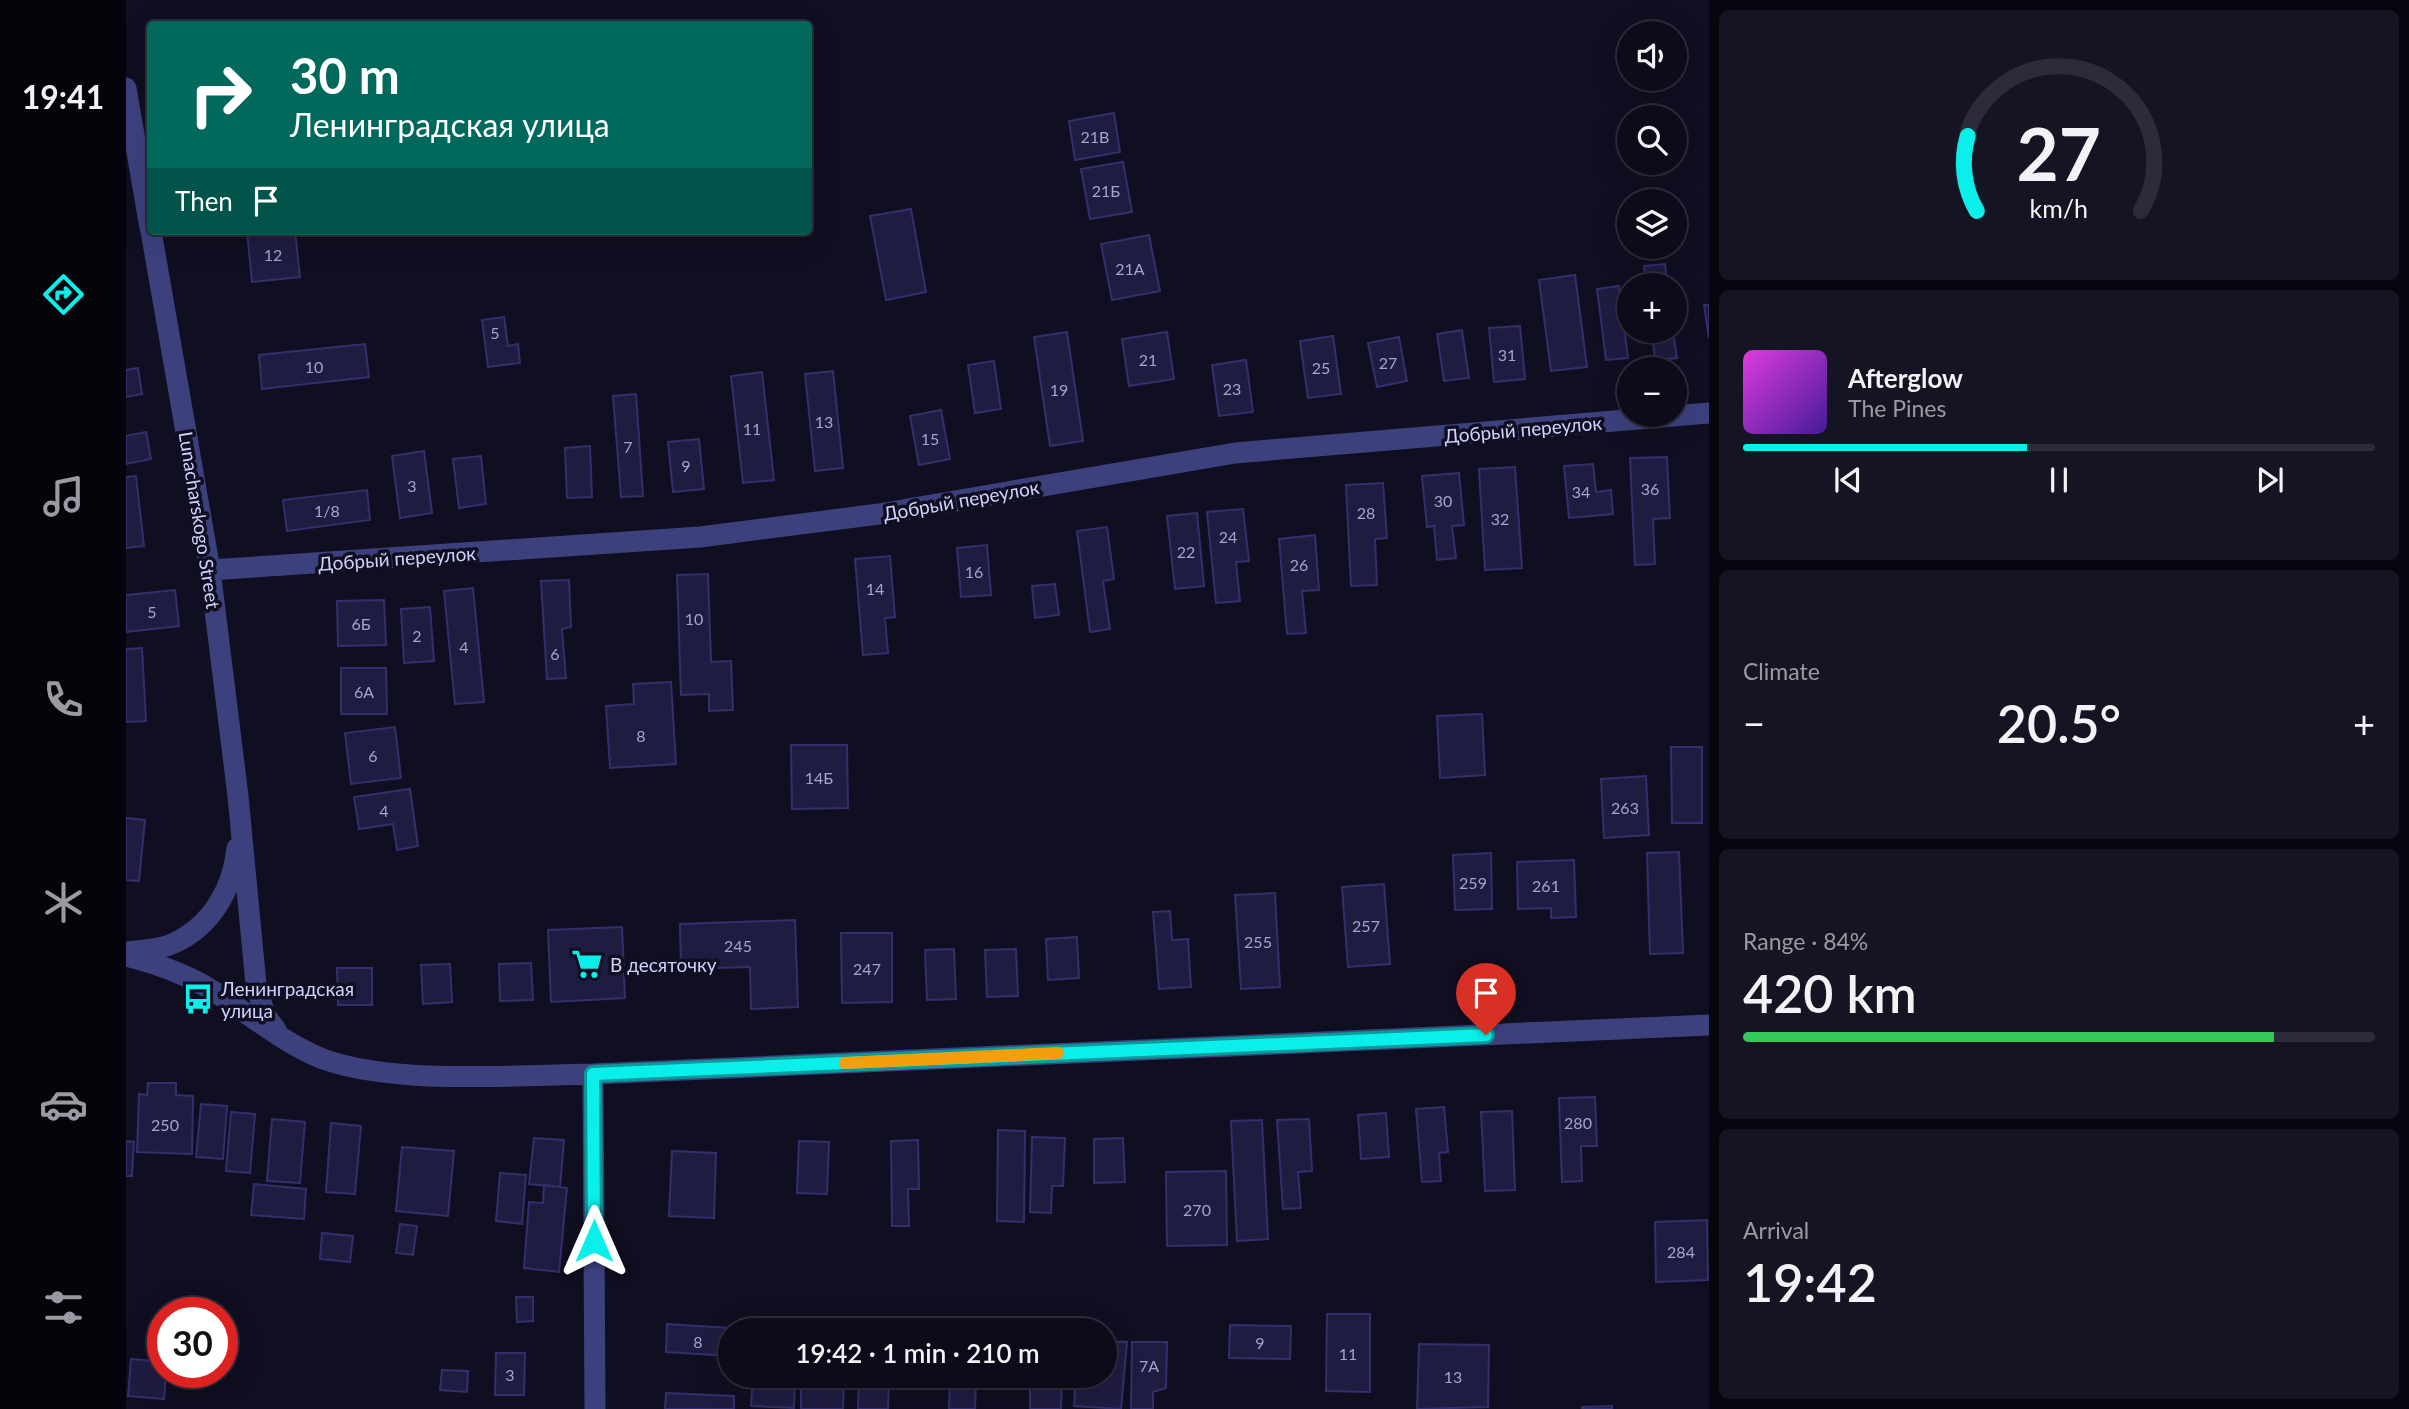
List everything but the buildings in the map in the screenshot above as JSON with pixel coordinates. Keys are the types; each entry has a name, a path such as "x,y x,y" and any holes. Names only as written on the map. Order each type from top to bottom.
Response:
{"street":[{"name":"Lunacharskogo Street","path":"126,88 147,207"},
{"name":"Lunacharskogo Street","path":"152,235 210,570 240,811"},
{"name":"Добрый переулок","path":"210,570 700,537 879,514 1235,453 1709,413"},
{"path":"126,954 172,945 206,923 223,899 236,859 240,811"},
{"path":"240,811 256,984 265,1015 282,1037"},
{"path":"126,954 158,964 204,986 282,1037 323,1059 377,1071 454,1075 593,1074 1709,1025"},
{"path":"593,1074 595,1409"}],"slow traffic":[{"path":"845,1063 1058,1053"}],"place":[{"name":"В десяточку","path":"587,964"},
{"name":"Ленинградская улица","path":"198,999"}],"route":[{"path":"594,1241 593,1074 1486,1035"}]}
